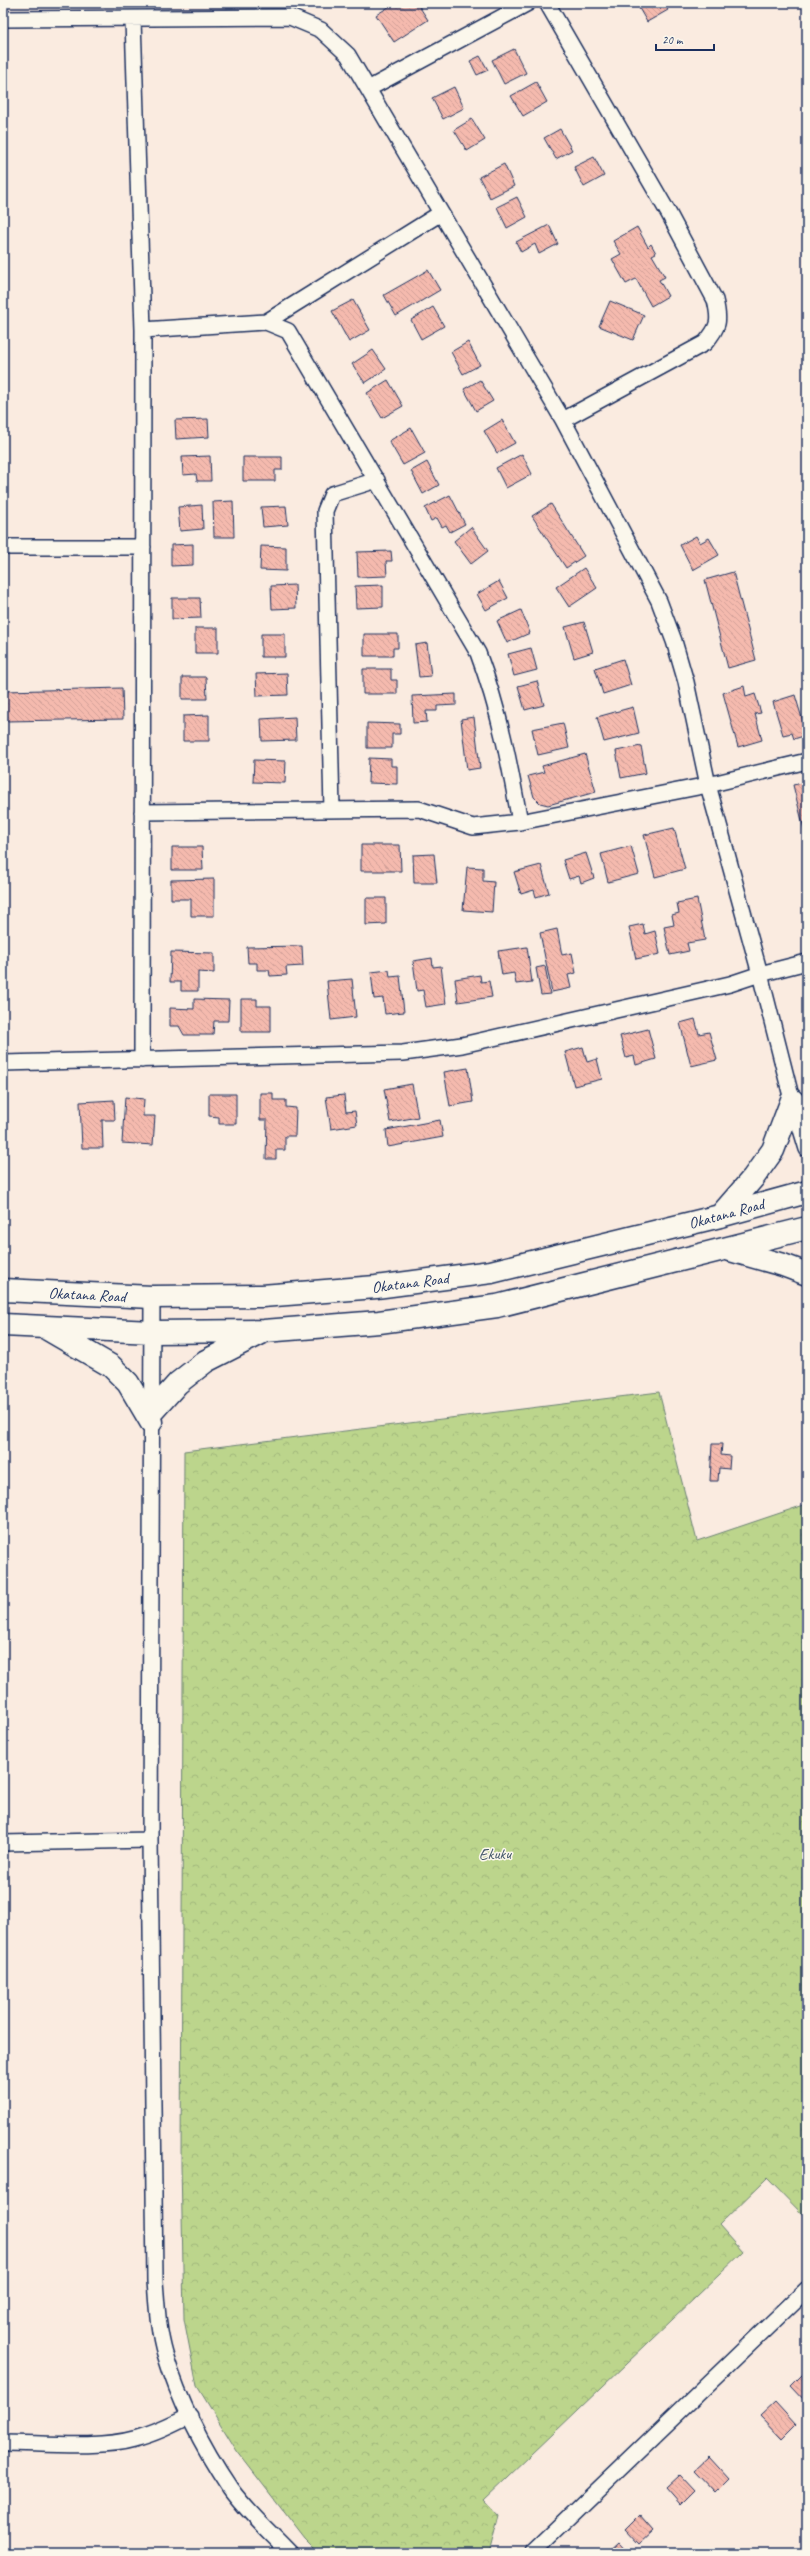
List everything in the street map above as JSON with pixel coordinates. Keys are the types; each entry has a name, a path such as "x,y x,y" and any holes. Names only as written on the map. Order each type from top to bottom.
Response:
{"main road":[{"path":"720,1216 754,1178 773,1150 792,1100 807,1117"},
{"name":"Okatana Road","path":"3,1290 152,1297 262,1296 376,1287 491,1272 720,1216 807,1192"},
{"path":"3,1325 152,1332 264,1331 379,1322 497,1306 729,1249 807,1228"},
{"path":"729,1249 783,1265 807,1274"},
{"path":"43,1327 111,1366 128,1383 151,1417 178,1383 206,1361 264,1331"}],"street":[{"path":"368,89 528,3"},
{"path":"546,3 669,214 715,300 718,316 716,330 705,343 563,420"},
{"path":"3,20 133,20 238,16 290,17 321,30 348,55 563,420 659,601 674,641 686,682 708,785 760,974 792,1100 807,1149"},
{"path":"133,20 143,330 142,1060"},
{"path":"266,322 441,213"},
{"path":"143,330 266,322 288,331 299,346 478,653 495,699 506,744 520,822"},
{"path":"332,810 325,511 332,494 377,480"},
{"path":"3,547 143,547"},
{"path":"142,812 419,809 473,827 520,822 708,785 807,761"},
{"path":"3,1063 410,1052 475,1042 730,984 760,974 807,962"},
{"path":"152,1297 150,1840 156,2289 158,2320 165,2354 190,2416 208,2453 231,2489 290,2553"},
{"path":"3,1843 150,1840"},
{"path":"532,2553 807,2289"},
{"path":"3,2443 109,2443 133,2440 157,2432 190,2416"}],"green space":[{"name":"Ekuku","path":"659,1392 697,1541 807,1504 807,2219 767,2178 719,2225 743,2252 484,2500 498,2515 488,2553 319,2553 305,2539 237,2451 197,2386 184,2319 181,2164 184,1451"}],"building":[{"path":"395,3 417,3 428,20 394,42 376,15"},
{"path":"636,3 663,3 668,10 647,22"},
{"path":"514,49 526,73 504,84 492,60"},
{"path":"480,56 488,70 477,75 470,61"},
{"path":"536,82 547,102 523,116 511,96"},
{"path":"454,87 464,108 443,119 432,98"},
{"path":"472,119 485,140 467,151 454,130"},
{"path":"560,129 572,150 556,159 544,138"},
{"path":"594,157 604,176 584,187 574,167"},
{"path":"504,164 514,186 490,198 479,177"},
{"path":"517,197 527,217 507,228 497,207"},
{"path":"549,225 558,244 539,254 535,244 521,252 516,242"},
{"path":"637,227 648,247 651,244 656,253 652,255 665,277 659,280 668,296 651,306 636,279 626,284 612,259 621,254 613,241"},
{"path":"428,270 440,290 396,316 384,295"},
{"path":"353,300 370,330 349,342 332,311"},
{"path":"610,301 644,315 633,340 599,326"},
{"path":"433,307 444,326 421,339 411,320"},
{"path":"468,342 480,365 463,374 451,352"},
{"path":"373,350 386,369 365,383 352,364"},
{"path":"388,380 403,406 382,418 367,393"},
{"path":"480,380 493,401 476,411 464,389"},
{"path":"208,419 209,437 176,439 175,420"},
{"path":"502,420 515,443 497,453 484,431"},
{"path":"411,428 425,453 403,465 389,441"},
{"path":"522,454 532,474 506,488 496,468"},
{"path":"210,456 211,481 197,481 196,474 183,475 182,457"},
{"path":"243,457 282,457 282,470 275,470 275,481 243,481"},
{"path":"427,462 439,485 423,494 411,471"},
{"path":"450,495 465,524 450,532 446,525 442,527 437,518 431,521 425,508"},
{"path":"233,501 234,537 214,537 213,502"},
{"path":"551,504 584,556 566,568 532,516"},
{"path":"202,505 203,529 180,531 178,507"},
{"path":"286,506 288,525 263,527 261,507"},
{"path":"471,527 488,551 471,564 454,541"},
{"path":"696,536 700,543 709,538 719,555 693,570 680,545"},
{"path":"193,544 193,565 171,566 171,545"},
{"path":"261,546 286,547 286,571 260,570"},
{"path":"391,551 392,561 386,561 387,576 358,577 357,552"},
{"path":"584,568 597,588 569,607 556,587"},
{"path":"733,572 756,660 728,668 705,580"},
{"path":"499,581 508,598 486,610 477,594"},
{"path":"295,585 296,608 272,609 271,586"},
{"path":"383,585 383,607 356,608 355,586"},
{"path":"172,598 200,598 201,618 172,619"},
{"path":"521,610 530,633 507,643 497,621"},
{"path":"584,622 593,652 574,658 565,627"},
{"path":"195,628 218,628 218,653 195,653"},
{"path":"261,634 285,634 285,657 261,657"},
{"path":"364,634 398,634 398,648 393,648 393,656 364,656"},
{"path":"427,643 431,676 419,677 415,645"},
{"path":"531,648 537,670 514,676 508,654"},
{"path":"623,659 631,685 603,694 595,668"},
{"path":"363,669 391,669 391,680 397,680 397,694 363,694"},
{"path":"287,673 288,695 257,696 256,674"},
{"path":"182,677 206,677 207,699 182,699"},
{"path":"537,681 544,705 525,710 518,686"},
{"path":"744,686 746,697 755,694 761,713 755,714 762,740 738,747 723,693"},
{"path":"122,688 123,719 6,721 5,691"},
{"path":"456,694 456,705 437,706 437,711 426,711 427,722 413,723 412,696"},
{"path":"795,695 807,735 794,739 792,733 783,735 773,702"},
{"path":"633,707 639,733 604,742 597,717"},
{"path":"209,715 209,741 183,741 183,716"},
{"path":"295,717 296,740 262,741 261,719"},
{"path":"474,717 480,768 467,770 461,719"},
{"path":"367,723 400,724 400,734 392,734 392,748 367,748"},
{"path":"563,723 569,748 538,755 532,729"},
{"path":"641,746 646,773 621,778 616,751"},
{"path":"585,754 596,792 548,805 540,803 534,797 528,776 544,772 542,766"},
{"path":"369,758 391,759 391,766 397,766 397,784 368,783"},
{"path":"254,760 286,761 285,783 253,782"},
{"path":"807,782 807,841 793,785"},
{"path":"674,828 685,869 655,877 644,835"},
{"path":"361,845 400,845 401,871 361,871"},
{"path":"631,846 639,874 608,882 601,854"},
{"path":"172,847 202,847 203,870 172,870"},
{"path":"586,853 594,878 581,883 579,876 569,879 563,860"},
{"path":"434,854 437,883 414,883 413,855"},
{"path":"541,865 549,893 536,897 534,890 521,894 514,872"},
{"path":"467,867 483,868 483,881 494,882 492,912 463,910"},
{"path":"214,879 214,916 191,916 191,899 171,899 171,880"},
{"path":"366,898 386,898 386,924 366,925"},
{"path":"697,899 705,940 687,943 689,951 670,955 664,927 674,925 672,915 679,913 677,903"},
{"path":"643,924 645,934 655,931 660,954 636,959 629,927"},
{"path":"557,929 562,955 572,953 576,973 568,975 571,988 552,992 540,933"},
{"path":"302,946 303,966 286,967 287,975 270,976 269,970 257,970 257,963 248,963 247,947"},
{"path":"527,947 532,982 516,984 514,973 502,975 498,951"},
{"path":"171,952 214,953 214,973 198,972 198,991 181,991 181,982 170,982"},
{"path":"432,958 433,967 441,966 446,1004 426,1007 423,990 417,991 413,961"},
{"path":"545,966 550,994 541,995 536,968"},
{"path":"389,970 390,977 400,976 404,1012 385,1014 383,998 374,999 371,972"},
{"path":"480,975 481,982 489,981 492,997 458,1002 455,979"},
{"path":"352,979 356,1017 331,1020 327,981"},
{"path":"194,999 229,1000 228,1021 214,1021 213,1035 184,1035 179,1026 170,1026 170,1008 194,1009"},
{"path":"241,999 257,999 257,1006 271,1006 271,1032 241,1032"},
{"path":"695,1019 699,1034 709,1032 717,1060 691,1066 680,1023"},
{"path":"648,1029 656,1059 636,1065 634,1056 626,1058 620,1036"},
{"path":"583,1047 587,1062 597,1059 602,1079 574,1086 565,1052"},
{"path":"468,1068 473,1102 450,1106 444,1072"},
{"path":"412,1084 418,1117 390,1122 384,1089"},
{"path":"260,1093 273,1093 273,1100 286,1100 286,1107 296,1108 295,1136 285,1136 285,1150 276,1150 276,1159 266,1159 267,1120 260,1120"},
{"path":"209,1094 236,1094 236,1124 219,1124 219,1117 209,1116"},
{"path":"344,1095 346,1112 355,1111 357,1125 331,1129 326,1097"},
{"path":"125,1097 144,1099 143,1116 155,1116 153,1145 122,1143"},
{"path":"114,1100 115,1120 102,1120 103,1148 82,1148 80,1102"},
{"path":"440,1120 443,1137 388,1147 386,1130"},
{"path":"712,1444 722,1444 721,1455 730,1456 729,1469 719,1468 718,1481 710,1481"},
{"path":"805,2372 807,2374 807,2403 791,2386"},
{"path":"775,2402 796,2425 782,2439 760,2416"},
{"path":"709,2456 730,2479 716,2493 694,2470"},
{"path":"680,2475 694,2490 680,2504 666,2488"},
{"path":"639,2515 653,2531 639,2544 625,2529"},
{"path":"620,2542 630,2553 608,2553"},
{"path":"734,2548 739,2553 729,2553"}]}
